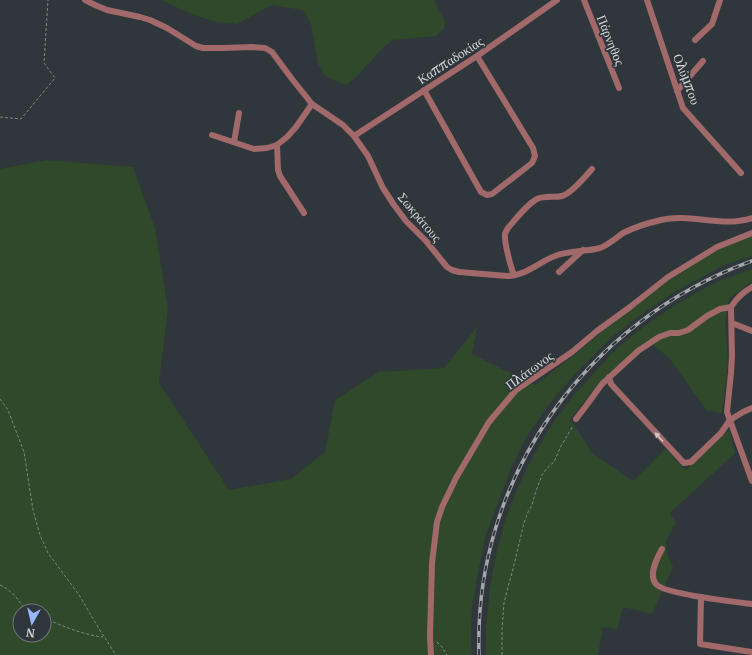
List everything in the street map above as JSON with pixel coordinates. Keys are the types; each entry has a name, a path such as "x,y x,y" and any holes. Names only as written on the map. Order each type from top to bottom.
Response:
{"street":[{"name":"Σωκράτους","path":"85,0 108,10 150,20 167,28 196,46 203,48 252,46 269,50 274,54 312,104 343,125 354,136 368,156 383,188 394,205 406,221 426,241 443,263 452,270 459,272 507,276 514,275 554,256 600,247 628,231 670,218 686,218 722,222 737,222 752,218"},
{"name":"Καππαδοκίας","path":"354,136 477,56 557,0"},
{"name":"Πάρνηθος","path":"584,0 618,88"},
{"name":"Ολύμπου","path":"648,0 683,108 741,173"},
{"path":"695,40 712,24 720,0"},
{"path":"424,90 481,192 487,195 492,194 532,163 535,156 533,148 477,56"},
{"path":"677,91 703,61"},
{"path":"212,135 254,149 267,148 277,145 292,132 312,104"},
{"path":"234,142 239,113"},
{"path":"277,145 278,170 280,176 304,212"},
{"path":"514,275 505,238 508,228 531,203 538,198 563,196 586,177 592,169"},
{"name":"Πλάτωνος","path":"431,655 432,563 437,522 442,507 456,478 489,422 516,390 572,352 668,277 717,246 752,233"},
{"path":"559,272 583,250"},
{"path":"752,287 736,300 731,307 732,374 727,412 752,481"},
{"path":"576,418 602,384 638,352 659,337 670,333 679,333 688,330 707,316 720,309 731,307"},
{"path":"732,323 752,332"},
{"path":"609,377 611,384 682,462 691,462 721,433 730,420 752,408"},
{"path":"662,549 656,559 653,576 655,584 660,588 668,591 701,597 752,604"},
{"path":"701,597 700,644 752,652"}],"path":[{"path":"0,117 21,119 55,78 44,63 48,0"},
{"path":"0,399 8,410 24,452 33,510 40,536 48,553 79,595 116,655"},
{"path":"502,655 504,603 524,523 542,475 554,462 561,446 571,431 576,418"},
{"path":"0,585 6,588 20,603"},
{"path":"52,622 92,636 104,637"},
{"path":"430,637 442,647 447,655"}],"green space":[{"path":"161,0 434,0 445,22 444,29 436,36 393,40 386,45 355,78 346,85 325,76 318,64 311,24 303,10 272,5 237,24 217,22 194,15"},
{"path":"47,160 133,167 155,228 168,309 159,383 229,490 291,479 325,452 335,400 379,372 444,368 477,327 472,354 535,385 668,281 717,250 752,236 752,256 724,265 676,291 636,318 611,338 558,393 527,436 511,468 486,535 472,607 472,655 0,655 0,169"},
{"path":"752,269 752,281 729,299 725,321 728,364 722,413 706,410 670,359 648,340 606,375 570,419 593,454 633,481 665,449 686,470 729,430 735,453 670,513 676,523 666,540 667,553 673,567 652,614 623,607 617,629 603,627 598,655 486,655 486,625 490,588 495,559 504,524 514,496 528,466 555,420 574,395 617,348 650,322 682,301 717,282"}],"railway":[{"path":"479,655 482,590 496,527 519,468 551,414 592,365 639,323 693,288 752,261"}]}
